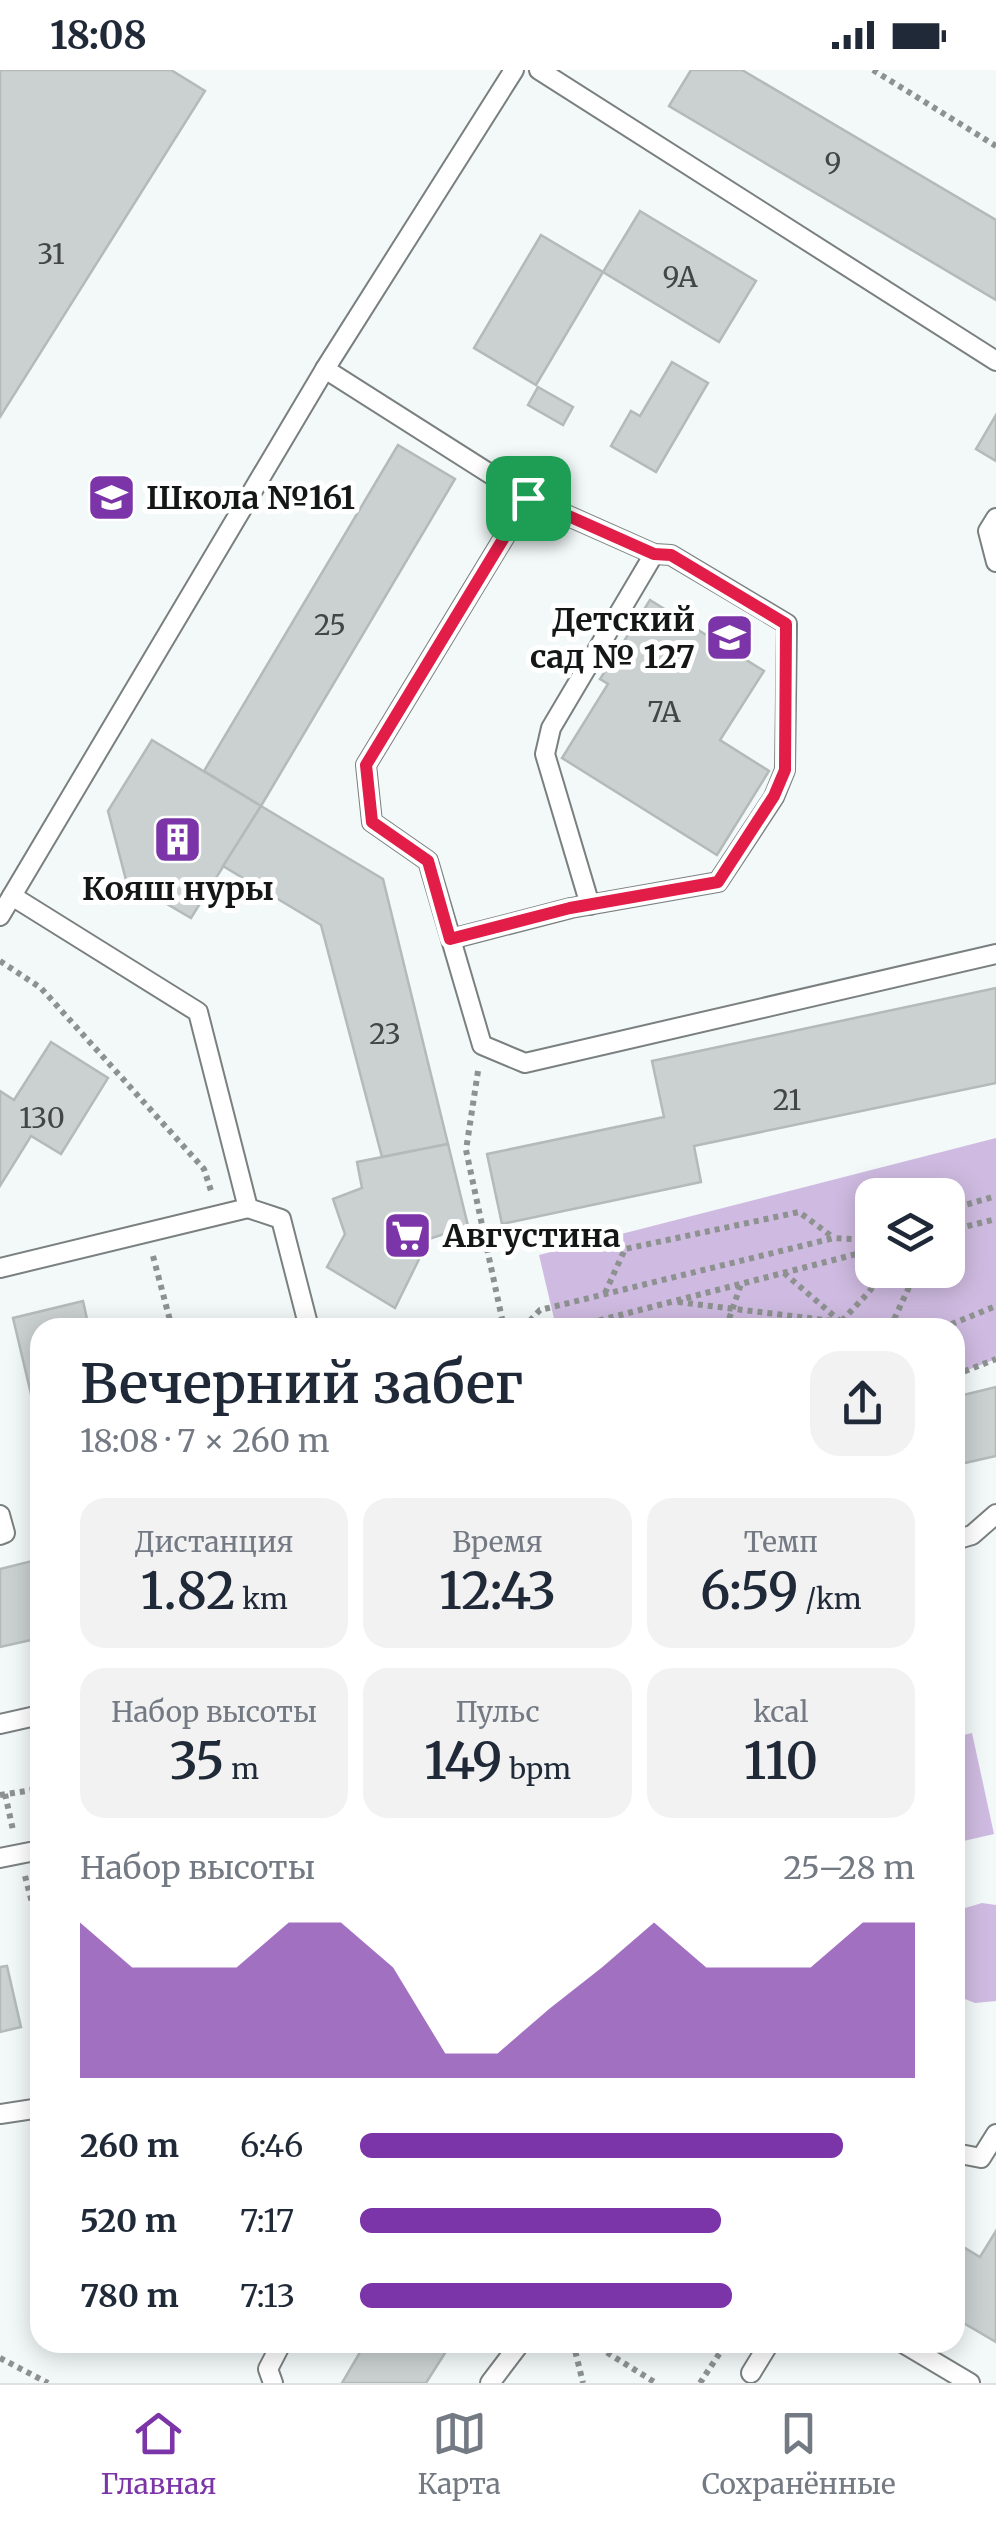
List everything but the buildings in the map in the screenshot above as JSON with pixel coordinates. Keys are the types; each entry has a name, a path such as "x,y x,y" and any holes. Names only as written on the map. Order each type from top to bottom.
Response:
{"lane":[{"path":"0,916 325,369 514,70"},
{"path":"539,70 996,361"},
{"path":"325,369 528,498 654,554 671,555 786,624 785,770 774,796 718,882 590,905 450,939"},
{"path":"528,498 366,765 372,822 428,861 482,1045 524,1063 996,954"},
{"path":"996,518 988,531 996,562"},
{"path":"590,905 545,754 551,728 654,554"},
{"path":"12,896 198,1012 248,1208"},
{"path":"0,1268 248,1208 281,1219 306,1318"},
{"path":"965,1537 996,1514"},
{"path":"0,1515 5,1534 0,1534"},
{"path":"0,1724 30,1717"},
{"path":"0,1858 30,1852"},
{"path":"0,2114 30,2110"},
{"path":"965,2155 981,2158 996,2134"},
{"path":"273,2383 268,2369 276,2353"},
{"path":"490,2383 513,2353"},
{"path":"752,2373 764,2353"},
{"path":"920,2353 970,2383"}],"path":[{"path":"873,70 996,146"},
{"path":"0,960 41,988 204,1168 219,1214"},
{"path":"482,1045 466,1150 502,1318"},
{"path":"965,1205 996,1196"},
{"path":"604,1294 625,1249 799,1212 834,1238"},
{"path":"965,1227 996,1219"},
{"path":"147,1232 169,1318"},
{"path":"532,1318 540,1310 604,1294 834,1238 855,1239"},
{"path":"608,1318 855,1254"},
{"path":"783,1273 832,1318"},
{"path":"730,1318 742,1284"},
{"path":"848,1318 873,1288"},
{"path":"895,1318 909,1288"},
{"path":"672,1301 793,1318"},
{"path":"965,1319 996,1306"},
{"path":"965,1371 996,1360"},
{"path":"0,1795 30,1790"},
{"path":"576,2353 583,2383"},
{"path":"608,2353 656,2383"},
{"path":"700,2383 720,2353"},
{"path":"0,2358 48,2383"}],"shaded area":[{"path":"996,1138 996,1359 965,1371 965,1318 554,1318 539,1255"},
{"path":"972,1733 994,1834 965,1841 965,1735"},
{"path":"982,1903 996,1905 996,2001 975,2003 965,1999 965,1908"}],"place":[{"name":"Школа №161","path":"111,498"},
{"name":"Детский сад № 127","path":"730,638"},
{"name":"Кояш нуры","path":"178,839"},
{"name":"Августина","path":"408,1236"}],"route":[{"path":"528,498 654,554 671,555 786,624 785,770 774,796 718,882 570,908 450,939 428,861 372,822 366,765 528,498"}]}
